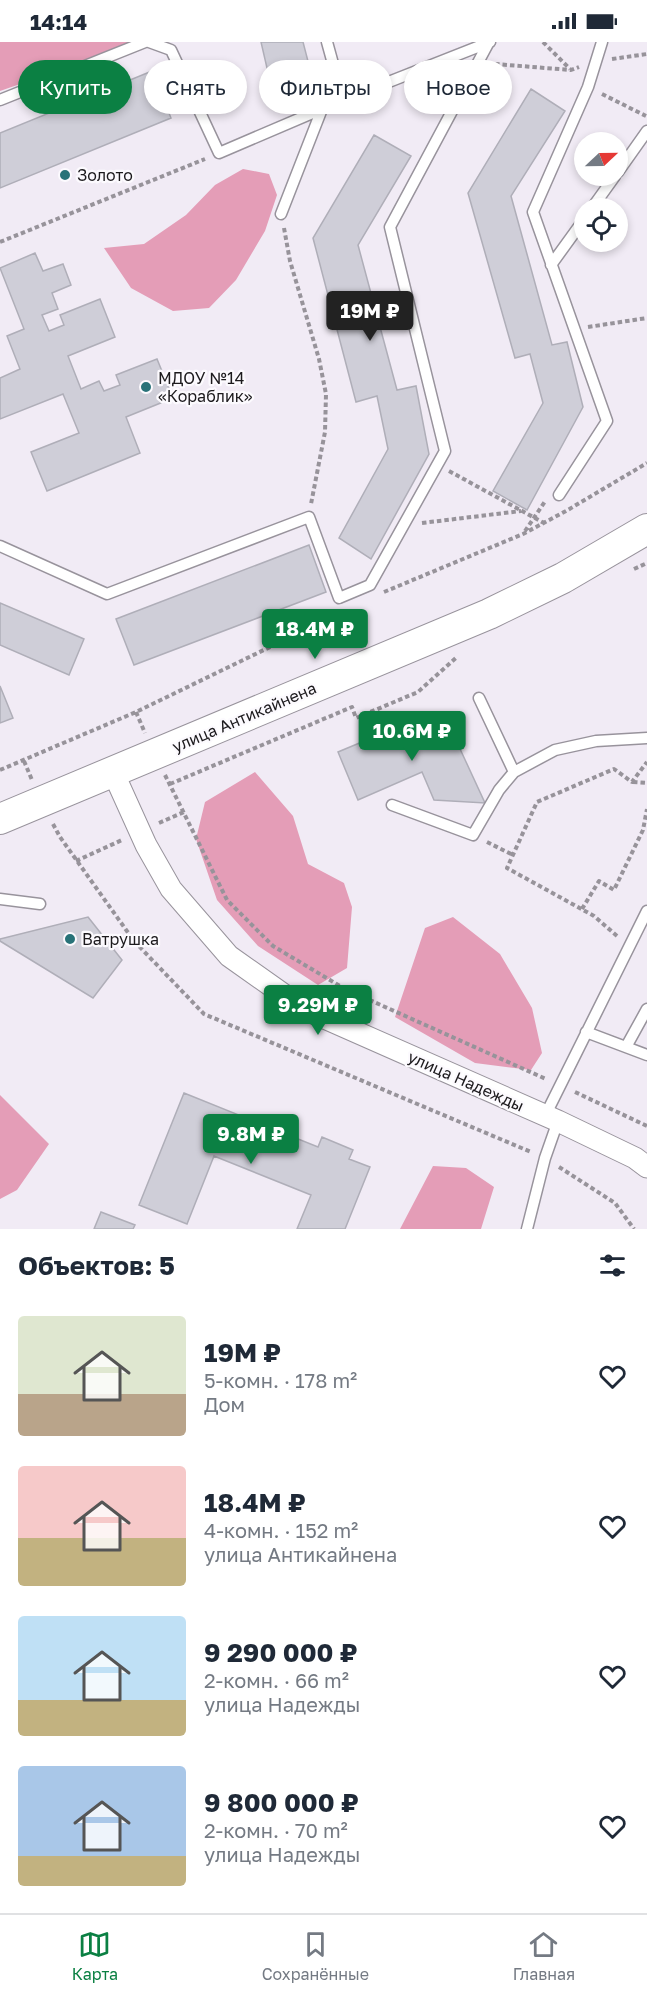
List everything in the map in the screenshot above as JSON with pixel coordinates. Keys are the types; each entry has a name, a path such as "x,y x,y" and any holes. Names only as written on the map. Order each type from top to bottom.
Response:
{"main road":[{"name":"улица Антикайнена","path":"0,819 489,614 563,578 647,529"}],"street":[{"name":"улица Надежды","path":"113,772 146,845 171,889 230,956 304,1009 551,1118 634,1158 647,1167"}],"lane":[{"path":"0,100 147,42 171,50 219,153 310,114"},
{"path":"327,42 332,60"},
{"path":"392,81 490,42"},
{"path":"480,60 490,42"},
{"path":"555,494 607,421 533,212 588,87 602,42"},
{"path":"281,214 320,114"},
{"path":"0,546 106,594 309,517 339,598 370,585 445,452 390,227 451,114"},
{"path":"628,158 647,131"},
{"path":"551,265 574,233"},
{"path":"479,698 514,772"},
{"path":"392,805 473,835 498,789 514,772 555,750 596,741 647,738"},
{"path":"0,899 40,904"},
{"path":"527,1229 560,1085 647,912"},
{"path":"626,1047 647,1009"},
{"path":"586,1032 647,1055"}],"path":[{"path":"543,42 588,87 647,116"},
{"path":"512,65 571,70"},
{"path":"0,242 219,153"},
{"path":"281,214 290,261 319,359 326,394 325,432 309,517"},
{"path":"574,330 647,318"},
{"path":"381,594 523,534 647,463"},
{"path":"438,465 544,523"},
{"path":"523,534 555,494"},
{"path":"404,526 522,511"},
{"path":"630,571 647,563"},
{"path":"0,770 136,712 349,609"},
{"path":"170,784 352,707 356,718 417,692 462,652"},
{"path":"136,712 227,900 273,945 345,989 647,1126"},
{"path":"632,782 647,762"},
{"path":"629,947 594,916 507,868 537,802 614,769 632,782 647,783"},
{"path":"582,909 599,881 614,890 643,830 647,809"},
{"path":"473,835 513,855"}],"shaded area":[{"path":"0,42 138,42 117,56 102,60 18,60 18,85 0,91"},
{"path":"243,169 269,174 277,195 265,231 236,280 209,308 173,311 131,288 104,248 144,244 186,215 215,185"},
{"path":"255,772 293,816 308,864 344,883 352,907 347,968 318,985 258,946 217,900 196,839 205,802"},
{"path":"453,917 500,954 532,1008 542,1053 531,1070 475,1063 395,1017 425,928"},
{"path":"0,1095 49,1144 17,1190 0,1199"},
{"path":"433,1166 466,1168 494,1187 481,1229 400,1229"}],"building":[{"path":"261,42 303,42 308,60 265,60"},
{"path":"144,74 144,114 169,114 171,118 0,188 0,133 47,114 132,114 132,79"},
{"path":"531,89 565,111 511,196 552,345 567,342 583,407 527,510 493,491 543,403 530,354 515,358 468,193"},
{"path":"374,135 411,156 358,245 397,390 416,386 429,454 371,559 339,538 388,449 377,396 356,402 313,238"},
{"path":"35,253 43,271 63,264 71,285 52,293 58,309 42,315 49,331 64,325 60,315 100,299 115,337 68,356 81,389 99,381 104,391 120,385 116,375 157,359 173,398 126,417 140,453 47,491 31,452 79,433 63,394 0,419 0,378 20,369 7,336 24,329 0,268"},
{"path":"309,545 326,592 134,665 116,619"},
{"path":"0,603 84,639 69,675 0,645"},
{"path":"0,686 13,718 0,723"},
{"path":"424,716 449,725 485,803 434,800 422,772 358,800 338,752"},
{"path":"88,917 122,960 93,998 0,941 0,939"},
{"path":"184,1093 318,1147 322,1137 353,1150 349,1159 370,1167 345,1229 297,1229 311,1195 214,1156 187,1224 139,1205"},
{"path":"101,1212 135,1225 133,1229 94,1229"}],"place":[{"name":"Золото","path":"65,175"},
{"name":"МДОУ №14 «Кораблик»","path":"146,387"},
{"name":"Ватрушка","path":"70,939"}]}
